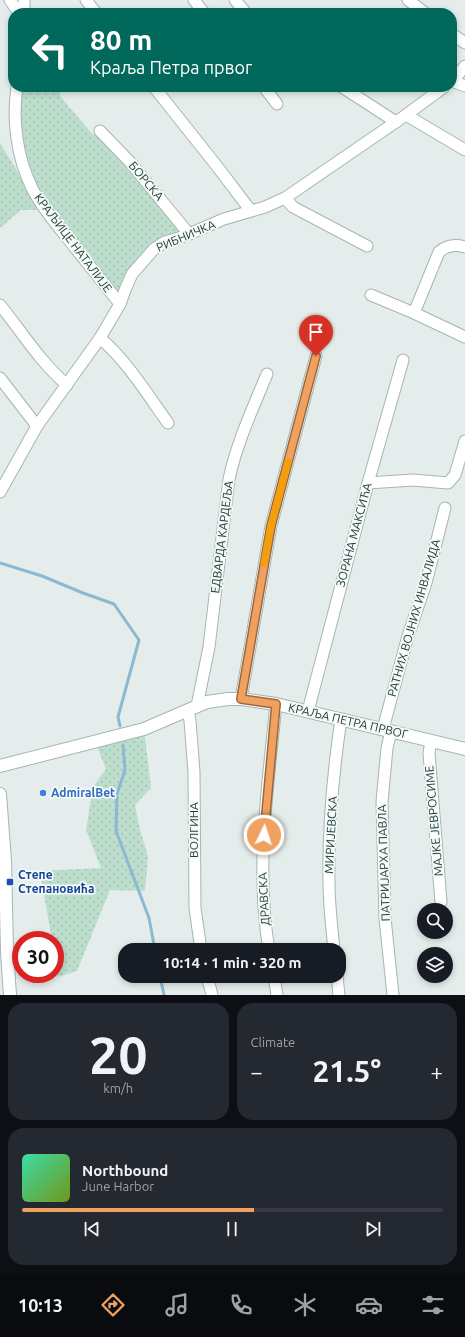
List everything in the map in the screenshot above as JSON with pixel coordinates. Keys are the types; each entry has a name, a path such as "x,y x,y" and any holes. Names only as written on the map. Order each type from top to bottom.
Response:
{"street":[{"path":"86,0 92,8"},
{"path":"194,0 200,8"},
{"path":"235,0 242,8"},
{"path":"408,0 418,8"},
{"name":"РИБНИЧКА","path":"457,75 465,66"},
{"name":"КРАЉИЦЕ НАТАЛИЈЕ","path":"16,92 14,109 19,149 32,189 45,210 120,304"},
{"path":"158,92 251,211"},
{"path":"268,92 277,104"},
{"path":"350,92 396,122"},
{"name":"РИБНИЧКА","path":"0,492 37,426 100,338 120,304 124,290 132,274 154,249 165,242 189,234 224,219 265,207 284,198 438,92"},
{"path":"406,115 465,150"},
{"name":"БОРСКА","path":"100,131 130,162 189,234"},
{"path":"284,198 293,207 367,246"},
{"path":"414,313 439,252 451,245 465,247"},
{"path":"371,295 465,337"},
{"path":"0,305 52,373 67,386"},
{"path":"100,338 109,346 130,371 168,423"},
{"path":"241,699 271,526 316,356"},
{"name":"ЗОРАНА МАКСИЋА","path":"308,711 368,483 403,360"},
{"name":"ЕДВАРДА КАРДЕЉА","path":"192,708 208,647 217,586 223,518 230,473 244,429 267,374"},
{"path":"0,378 37,426"},
{"path":"368,483 414,480 448,482 452,480 455,475 465,441"},
{"name":"РАТНИХ ВОЈНИХ ИНВАЛИДА","path":"387,730 406,643 424,589 445,508"},
{"name":"КРАЉА ПЕТРА ПРВОГ","path":"0,766 144,729 163,722 192,708 218,700 241,699 276,704 308,711 465,749"},
{"name":"ДРАВСКА","path":"268,943 264,911 262,875 266,804 276,704"},
{"name":"ВОЛГИНА","path":"192,708 190,721 194,772 195,908 200,943"},
{"name":"МИРИЈЕВСКА","path":"333,943 329,884 330,838 341,719"},
{"name":"ПАТРИЈАРХА ПАВЛА","path":"387,730 387,748 382,802 385,918 394,995"},
{"name":"МАЈКЕ ЈЕВРОСИМЕ","path":"431,741 429,753 441,902"},
{"path":"0,794 5,861 7,952 10,995"},
{"path":"209,983 212,995"},
{"path":"275,983 277,995"},
{"path":"338,983 339,995"}],"green space":[{"path":"18,92 61,92 60,96 93,135 98,133 181,229 182,237 154,249 120,304 45,210 21,210 0,228 0,143 27,187"},
{"path":"144,729 151,788 135,805 140,830 148,856 145,891 110,890 77,971 64,975 64,931 50,931 40,871 101,868 86,830 93,787 106,769 95,742"}],"waterway":[{"path":"0,563 42,576 114,604 139,640 118,717 120,726"},
{"path":"123,745 125,770 117,794 116,831 149,918 154,943"},
{"path":"161,983 164,995"}],"slow traffic":[{"path":"264,563 271,526 288,462"}],"place":[{"name":"AdmiralBet","path":"43,793"},
{"name":"Степе Степановића","path":"10,882"}],"route":[{"path":"264,835 269,766 276,704 241,699 271,526 316,356"}]}
